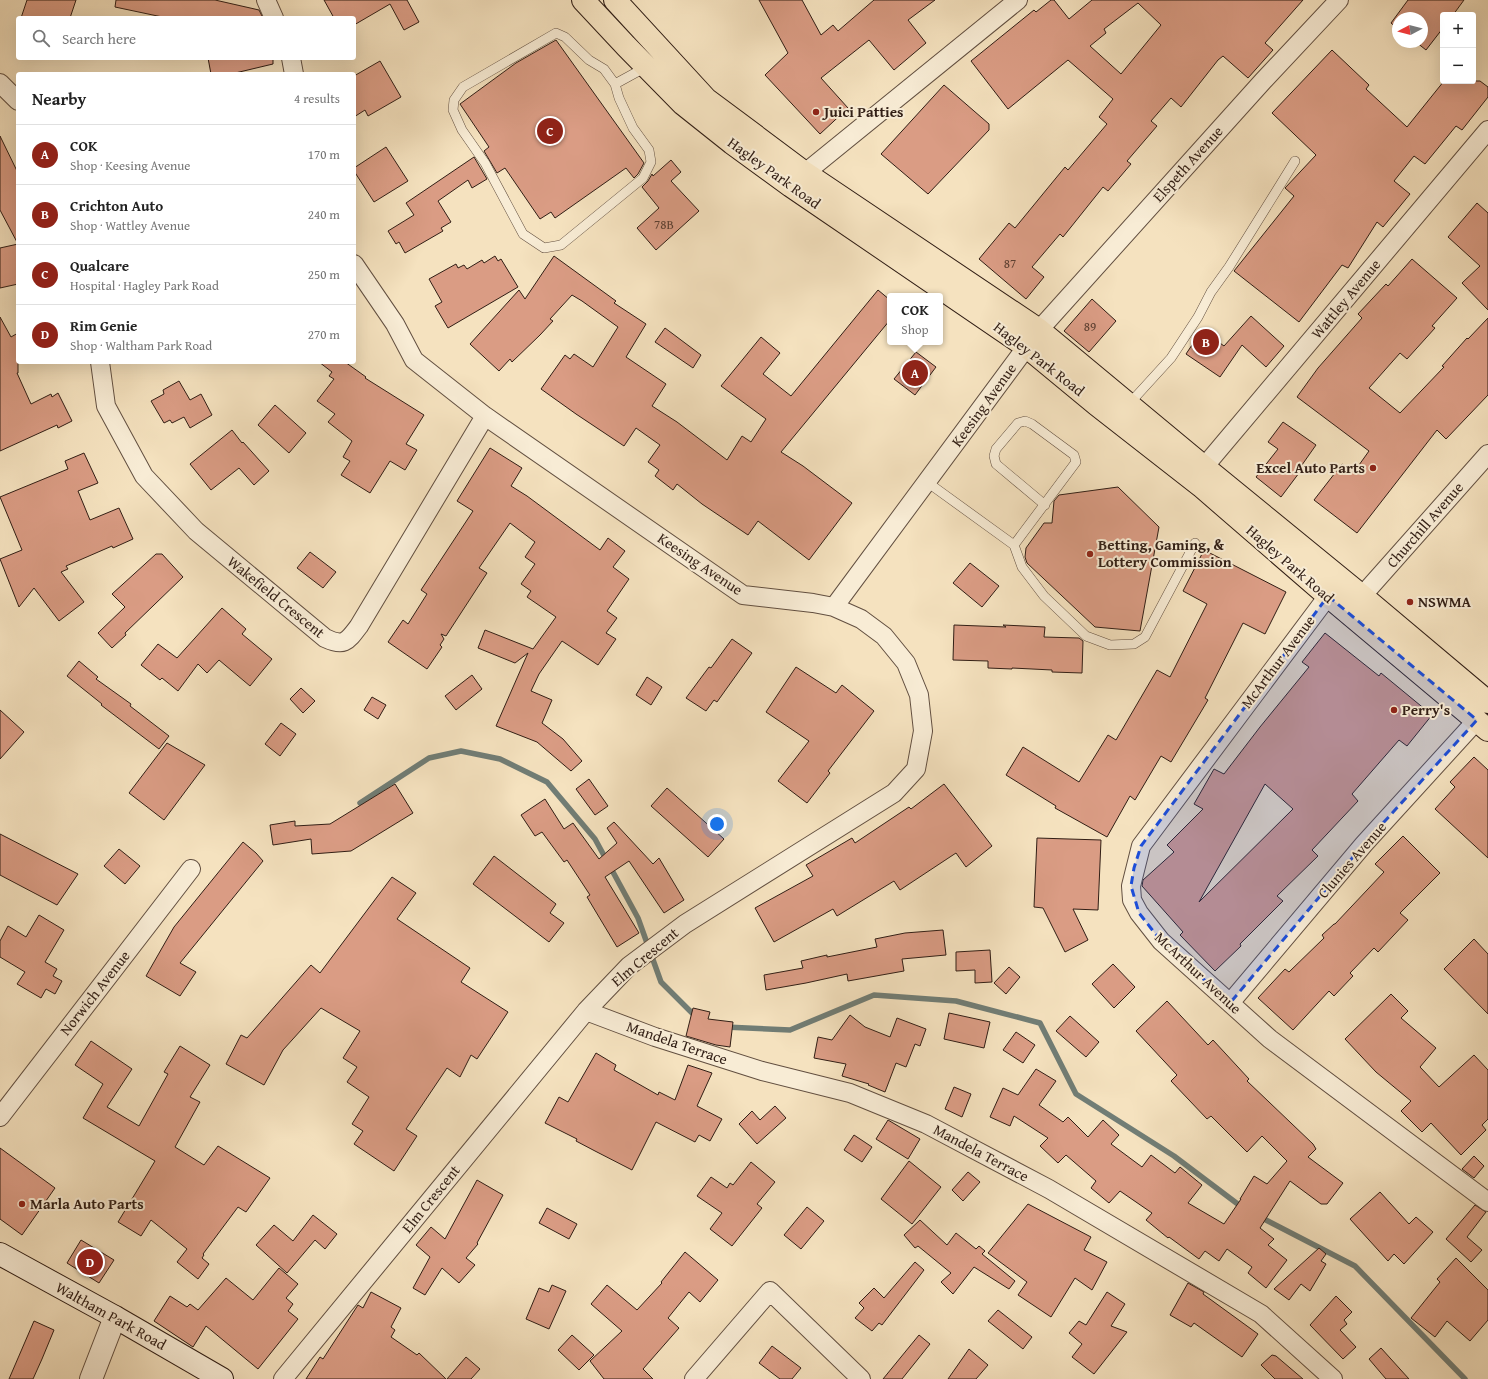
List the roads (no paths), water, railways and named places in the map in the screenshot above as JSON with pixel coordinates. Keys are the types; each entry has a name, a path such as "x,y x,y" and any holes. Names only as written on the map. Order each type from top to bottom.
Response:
{"main road":[{"name":"Hagley Park Road","path":"583,0 683,104 732,143 791,186 1033,338 1096,404 1201,486 1328,596 1484,717"},
{"name":"Hagley Park Road","path":"615,0 706,99 805,174 1033,338 1129,404 1362,596 1484,717"},
{"name":"Waltham Park Road","path":"0,1254 115,1317 222,1379"},
{"path":"91,1379 115,1317"}],"street":[{"path":"266,0 273,16"},
{"path":"805,174 1018,0"},
{"name":"Elspeth Avenue","path":"1033,338 1258,87 1339,0"},
{"path":"291,60 294,72"},
{"path":"0,83 16,99"},
{"name":"Wattley Avenue","path":"1204,467 1488,130"},
{"name":"Keesing Avenue","path":"356,267 394,324 414,360 485,416 743,595 813,603 834,607 1033,338"},
{"name":"Wakefield Crescent","path":"100,364 106,406 144,476 196,531 325,638 336,643 344,642 349,639 359,626 485,416"},
{"name":"Churchill Avenue","path":"1362,596 1488,454"},
{"name":"McArthur Avenue","path":"1328,596 1141,846 1134,868 1131,886 1132,900 1138,913 1161,941 1270,1039 1486,1197"},
{"name":"Elm Crescent","path":"283,1379 586,1010 629,966 686,924 894,793 916,769 923,731 919,695 906,663 884,636 861,619 834,607"},
{"name":"Clunies Avenue","path":"1230,1003 1364,844 1484,717"},
{"name":"Norwich Avenue","path":"0,1117 191,869"},
{"name":"Mandela Terrace","path":"586,1010 656,1036 762,1071 850,1094 926,1124 1048,1189 1261,1314 1333,1379"},
{"path":"694,1379 770,1291 861,1379"}],"lane":[{"path":"556,33 565,37 589,60 604,69 615,84 619,98 633,128 649,150 651,162 644,178 614,204 561,245 544,248 523,234 485,164 462,130 453,110 454,100 463,87 556,33"},
{"path":"615,84 647,67"},
{"path":"1129,404 1171,358 1198,316 1211,292 1229,267 1295,161"},
{"path":"1014,545 1045,505 1076,462 1074,455 1032,424 1025,421 1018,423 996,449 994,456 996,464 1045,505"},
{"path":"927,482 1014,545 1022,567 1044,596 1086,636 1110,645 1134,644 1145,637 1195,543"}],"waterway":[{"path":"360,803 429,758 461,751 500,759 547,782 595,839 638,918 661,982 696,1017"},
{"path":"725,1027 790,1030 874,995 956,1001 1040,1023 1076,1094 1174,1156 1243,1208"},
{"path":"1260,1217 1355,1266 1465,1379"}],"place":[{"name":"Juici Patties","path":"816,112"},
{"name":"Qualcare","path":"550,131"},
{"name":"Crichton Auto","path":"1206,342"},
{"name":"COK","path":"915,373"},
{"name":"Excel Auto Parts","path":"1373,468"},
{"name":"Betting, Gaming, & Lottery Commission","path":"1090,554"},
{"name":"NSWMA","path":"1410,602"},
{"name":"Perry's","path":"1394,710"},
{"name":"Marla Auto Parts","path":"22,1204"},
{"name":"Rim Genie","path":"90,1262"}]}
